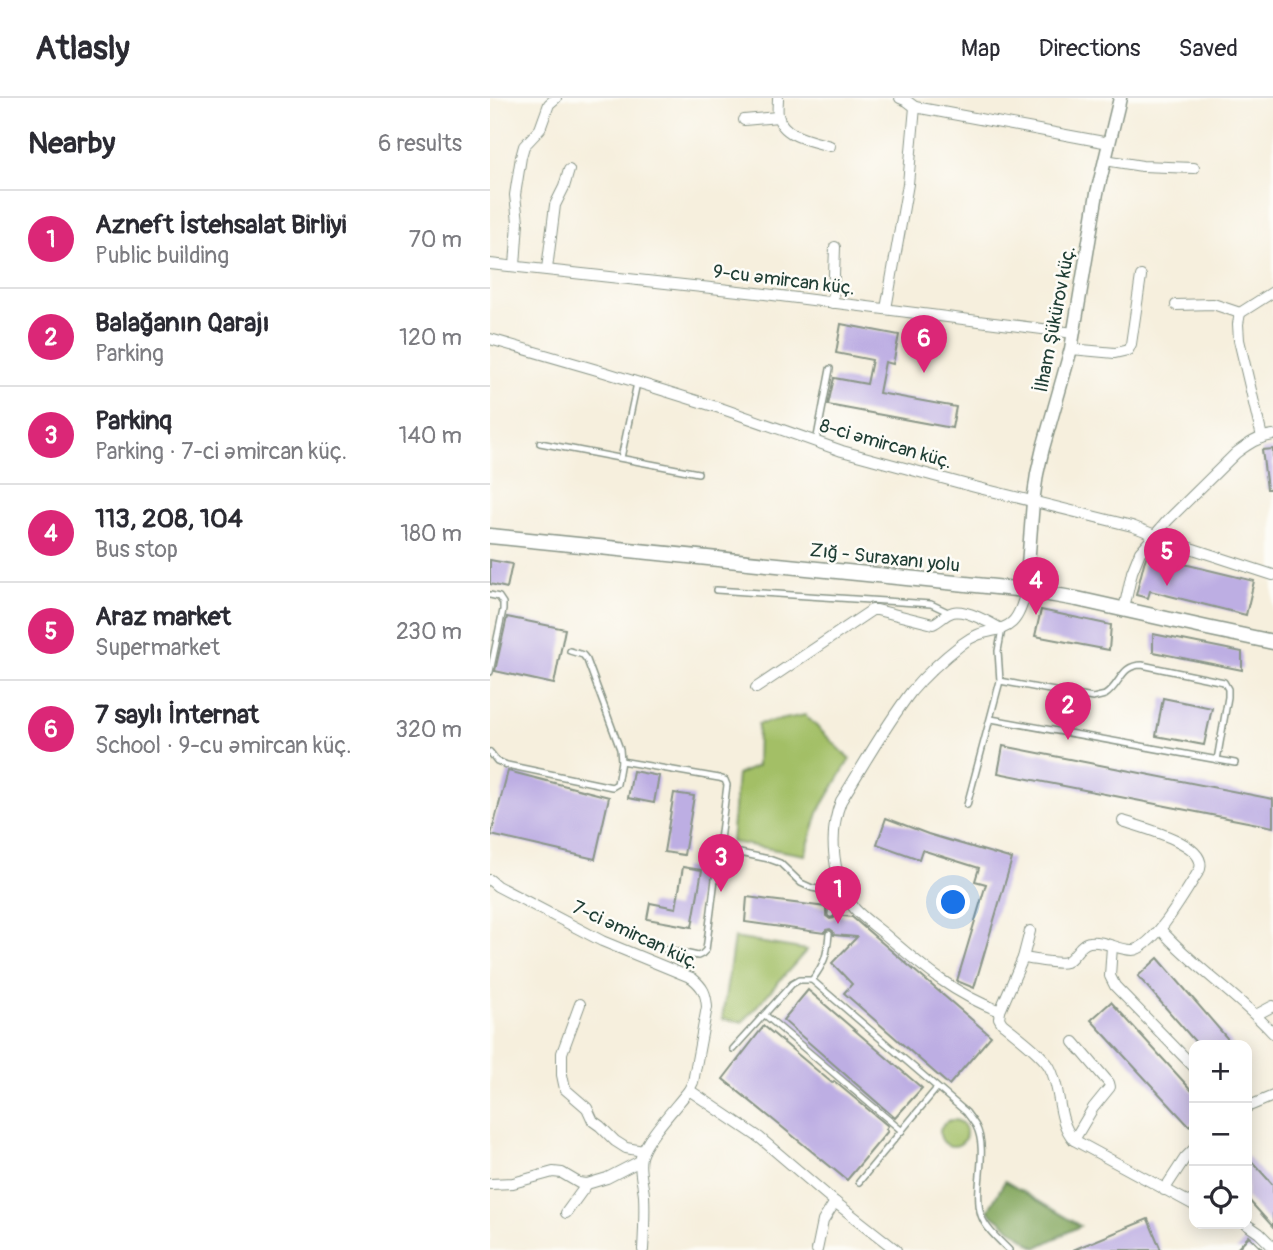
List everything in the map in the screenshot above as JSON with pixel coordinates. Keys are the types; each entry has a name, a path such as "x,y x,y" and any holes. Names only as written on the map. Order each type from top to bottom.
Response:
{"main road":[{"name":"Zığ - Suraxanı yolu","path":"490,536 1026,590 1273,642"}],"street":[{"path":"515,266 518,222 515,195 521,157 524,146 540,129 549,104 556,98"},
{"path":"778,98 778,117 785,127 795,136 830,146"},
{"path":"900,98 915,107 1109,143"},
{"name":"İlham Şükürov küç.","path":"1026,590 1032,502 1043,448 1071,349 1097,193 1120,98"},
{"path":"886,309 908,184 915,107"},
{"path":"744,120 778,117"},
{"path":"1105,160 1142,166 1194,168"},
{"path":"547,269 555,205 569,170"},
{"path":"833,303 835,247"},
{"name":"9-cu Əmircan küç.","path":"490,264 757,293 1074,333"},
{"path":"1071,349 1115,353 1128,350 1141,276"},
{"path":"1124,609 1132,572 1140,552 1153,536 1236,453 1267,436 1239,340 1238,324 1240,313 1273,292"},
{"path":"1177,305 1213,304 1240,313"},
{"name":"8-ci Əmircan küç.","path":"490,339 723,410 842,450 1032,502 1132,526 1153,536 1273,575"},
{"path":"1000,1011 967,996 933,975 856,909 837,870 833,838 841,801 881,735 912,692 931,670 965,641 1011,624 1023,604 1026,590"},
{"path":"756,688 872,610 933,624 950,613 960,612 1002,629"},
{"path":"1023,958 1060,963 1068,961 1085,943 1091,942 1129,950 1140,949 1161,930 1202,863 1197,854 1175,839 1123,821"},
{"name":"7-ci Əmircan küç.","path":"490,880 602,941 692,978 702,986 707,1007 693,1082 642,1156"},
{"path":"1161,930 1179,950 1256,1015 1273,1033"},
{"path":"1030,931 1023,958 999,1018 1046,1061 1052,1070 1065,1126 1074,1140 1189,1202"},
{"path":"1112,946 1110,976 1115,986 1189,1063"},
{"path":"580,1004 562,1054 565,1089 587,1108 593,1121 615,1141 642,1156"},
{"path":"1256,1015 1273,1006"},
{"path":"1074,1042 1110,1087 1093,1108 1074,1140"},
{"path":"689,1090 760,1138 896,1250"},
{"path":"1252,1105 1273,1096"},
{"path":"1164,1190 1189,1155"},
{"path":"490,1185 513,1183 553,1172 562,1172 579,1183 587,1184 607,1178 642,1156"},
{"path":"642,1156 643,1250"},
{"path":"566,1213 587,1184"},
{"path":"817,1250 823,1221 835,1202"},
{"path":"1252,1228 1273,1247"}],"lane":[{"path":"816,442 830,369"},
{"path":"621,457 636,383"},
{"path":"540,443 698,473"},
{"path":"716,590 932,604 950,613"},
{"path":"490,595 499,597 503,610 490,672"},
{"path":"967,805 1000,681 998,651 1002,629"},
{"path":"490,752 498,761 507,765 612,787 617,784 620,749 587,660 583,655 570,652"},
{"path":"1000,681 1093,698 1104,696 1125,670 1133,665 1142,665 1224,682 1228,697 1217,760"},
{"path":"990,719 1235,763"},
{"path":"621,761 719,778 727,785 707,944 698,956 648,945"},
{"path":"720,849 769,859 779,863 801,883 812,888 833,891"},
{"path":"831,914 837,870"},
{"path":"812,980 827,956 829,934"},
{"path":"733,1049 792,984 799,980 812,980 966,1112 977,1127 981,1141 979,1204 982,1218 1009,1250"},
{"path":"765,1014 902,1130"},
{"path":"859,1182 937,1088"}],"green space":[{"path":"805,715 850,759 818,813 805,855 731,842 737,775 757,766 758,724"},
{"path":"734,938 807,950 743,1022 722,1019"},
{"path":"953,1120 962,1124 966,1133 962,1142 953,1146 944,1142 940,1133 944,1124"},
{"path":"1005,1181 1080,1226 1036,1248 988,1211"}],"building":[{"path":"841,324 899,335 893,364 885,362 879,393 956,407 952,428 828,405 834,378 867,384 872,360 836,353"},
{"path":"1273,449 1273,489 1267,489 1262,450"},
{"path":"1147,555 1254,581 1246,615 1150,591 1148,598 1136,595"},
{"path":"490,560 512,564 507,588 490,584"},
{"path":"1041,610 1111,625 1109,650 1035,636"},
{"path":"507,617 565,629 554,684 495,671"},
{"path":"1153,634 1242,652 1242,670 1153,652"},
{"path":"1163,698 1212,708 1204,745 1156,736"},
{"path":"1003,746 1273,799 1273,827 998,773"},
{"path":"508,771 609,797 595,859 491,835"},
{"path":"633,771 659,776 654,803 628,798"},
{"path":"674,793 694,796 684,855 664,852"},
{"path":"886,818 928,834 1012,859 974,988 957,981 986,884 975,881 979,868 922,850 919,859 877,844"},
{"path":"683,867 702,870 692,927 647,919 650,903 676,908"},
{"path":"747,897 826,907 826,916 830,919 836,915 852,917 991,1036 949,1085 844,993 852,984 832,963 857,937 834,935 830,929 824,933 745,922"},
{"path":"1158,958 1229,1040 1194,1040 1138,976"},
{"path":"808,990 922,1088 895,1118 783,1020"},
{"path":"1111,1002 1189,1088 1189,1126 1091,1020"},
{"path":"764,1026 888,1126 888,1131 847,1180 723,1079"},
{"path":"1252,1162 1273,1185 1273,1227 1252,1204"},
{"path":"1148,1219 1161,1250 1073,1250"},
{"path":"1249,1236 1263,1250 1236,1250"}],"place":[{"name":"7 saylı İnternat","path":"924,373"},
{"name":"Araz market","path":"1167,586"},
{"name":"113, 208, 104","path":"1036,615"},
{"name":"Balağanın Qarajı","path":"1068,740"},
{"name":"Parkinq","path":"721,892"},
{"name":"Azneft İstehsalat Birliyi","path":"838,924"}]}
